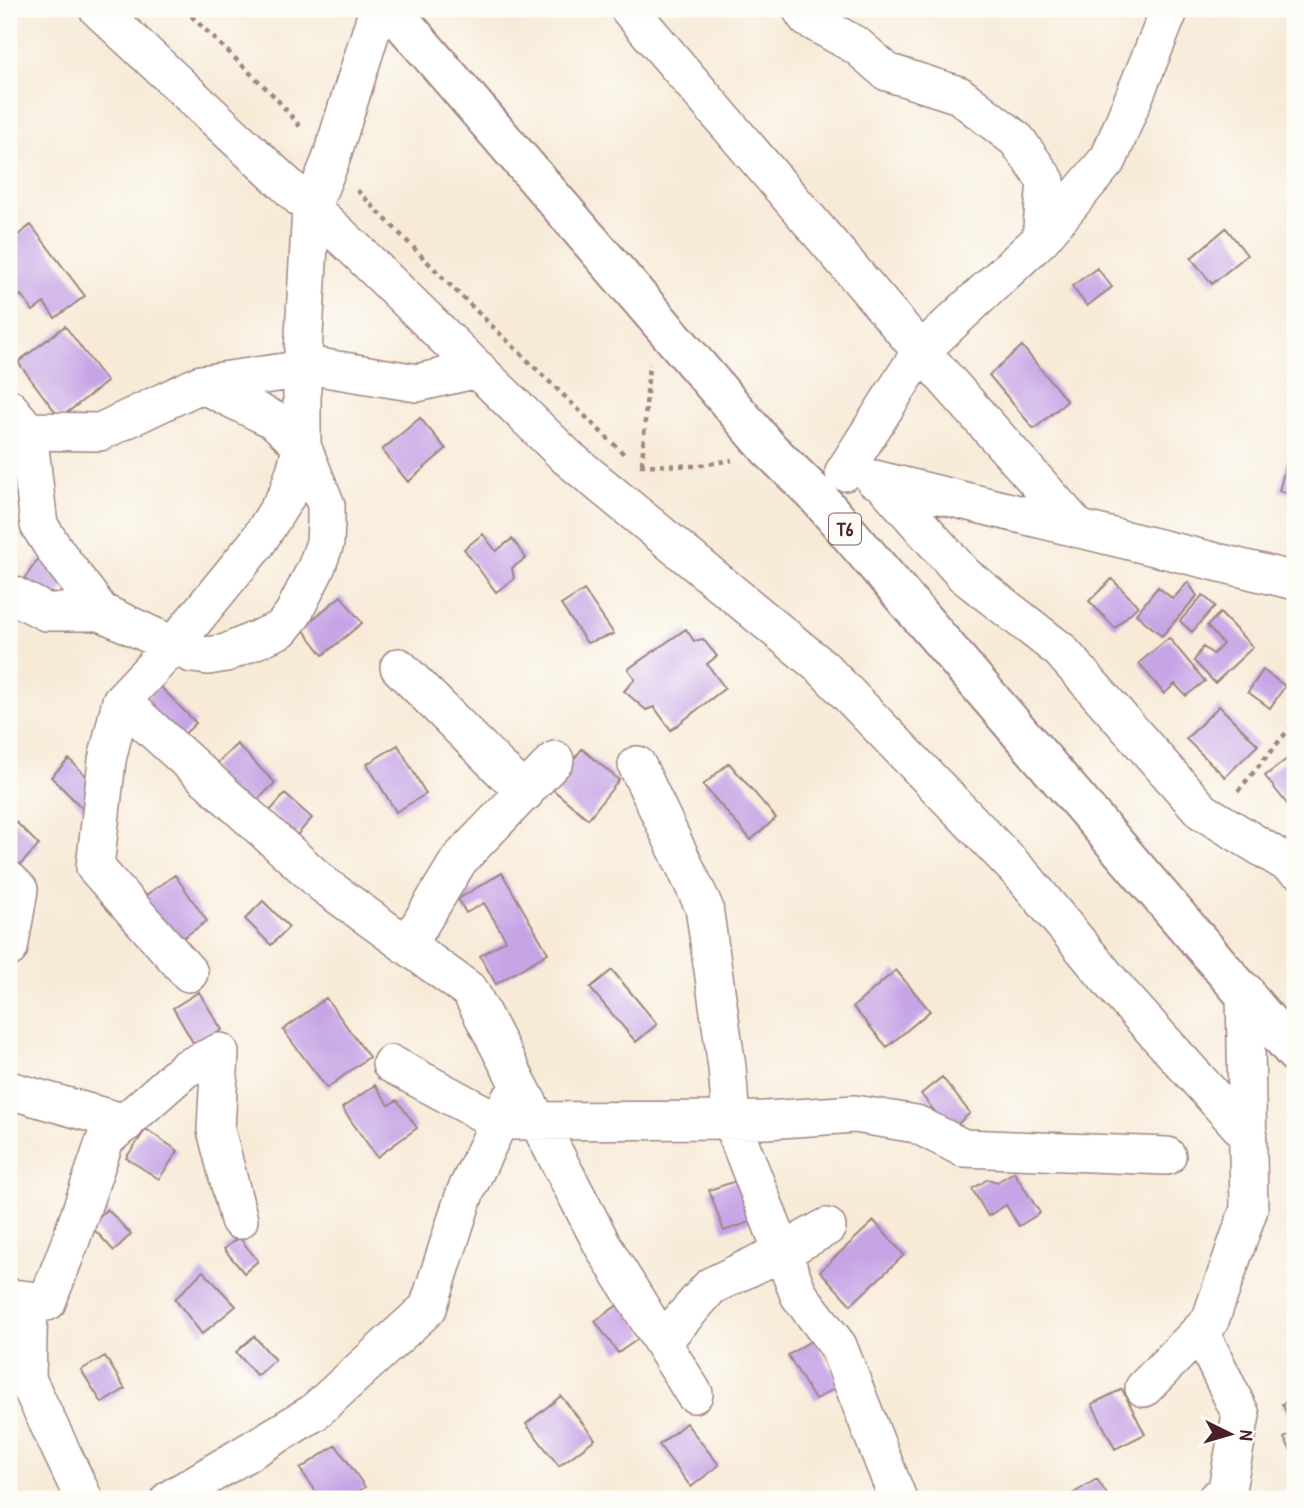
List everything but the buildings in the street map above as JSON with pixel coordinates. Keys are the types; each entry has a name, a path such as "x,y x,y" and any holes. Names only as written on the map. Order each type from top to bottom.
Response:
{"highway":[{"name":"T6","path":"391,9 769,449 830,484 1295,1053"}],"street":[{"path":"98,9 311,209 567,457 823,668 1025,878 1119,992 1247,1133"},
{"path":"189,973 95,867 107,760 121,701 173,646 257,542 287,495 302,446 302,371 311,209 330,162 378,9"},
{"path":"629,9 921,351 1079,528"},
{"path":"801,9 807,18 856,46 887,72 959,95 1017,140 1046,181 1041,239"},
{"path":"830,484 921,351 1041,239 1109,158 1170,9"},
{"path":"101,612 39,525 18,419 100,432 201,384 319,367 416,383 478,369"},
{"path":"9,593 46,612 101,612 199,656 240,649 281,629 293,614 320,556 326,505 302,446 274,420 201,384"},
{"path":"830,484 881,481 1295,581"},
{"path":"881,481 964,575 1060,650 1202,811 1295,868"},
{"path":"399,667 525,793"},
{"path":"121,701 324,885 470,991 603,1246 694,1394"},
{"path":"407,946 459,860 555,760"},
{"path":"637,765 704,907 727,1067 731,1120 799,1295 838,1346 898,1499"},
{"path":"9,880 19,890 9,948"},
{"path":"1144,1388 1210,1321 1249,1209 1245,991"},
{"path":"84,1499 27,1379 19,1299 47,1302 72,1240 105,1140 185,1069 220,1052 216,1130 239,1220"},
{"path":"391,1064 497,1121 731,1120 855,1114 916,1124 963,1148 1167,1156"},
{"path":"170,1499 313,1413 428,1308 465,1193 497,1121 519,1084"},
{"path":"9,1090 126,1123"},
{"path":"662,1342 711,1286 827,1227"},
{"path":"1200,1331 1241,1415 1226,1494 1216,1499"}],"path":[{"path":"184,9 275,97 330,162 454,289 626,457"},
{"path":"642,464 650,362 666,332"},
{"path":"646,476 636,466 696,466 769,449"},
{"path":"1202,811 1240,790 1295,722"}]}
